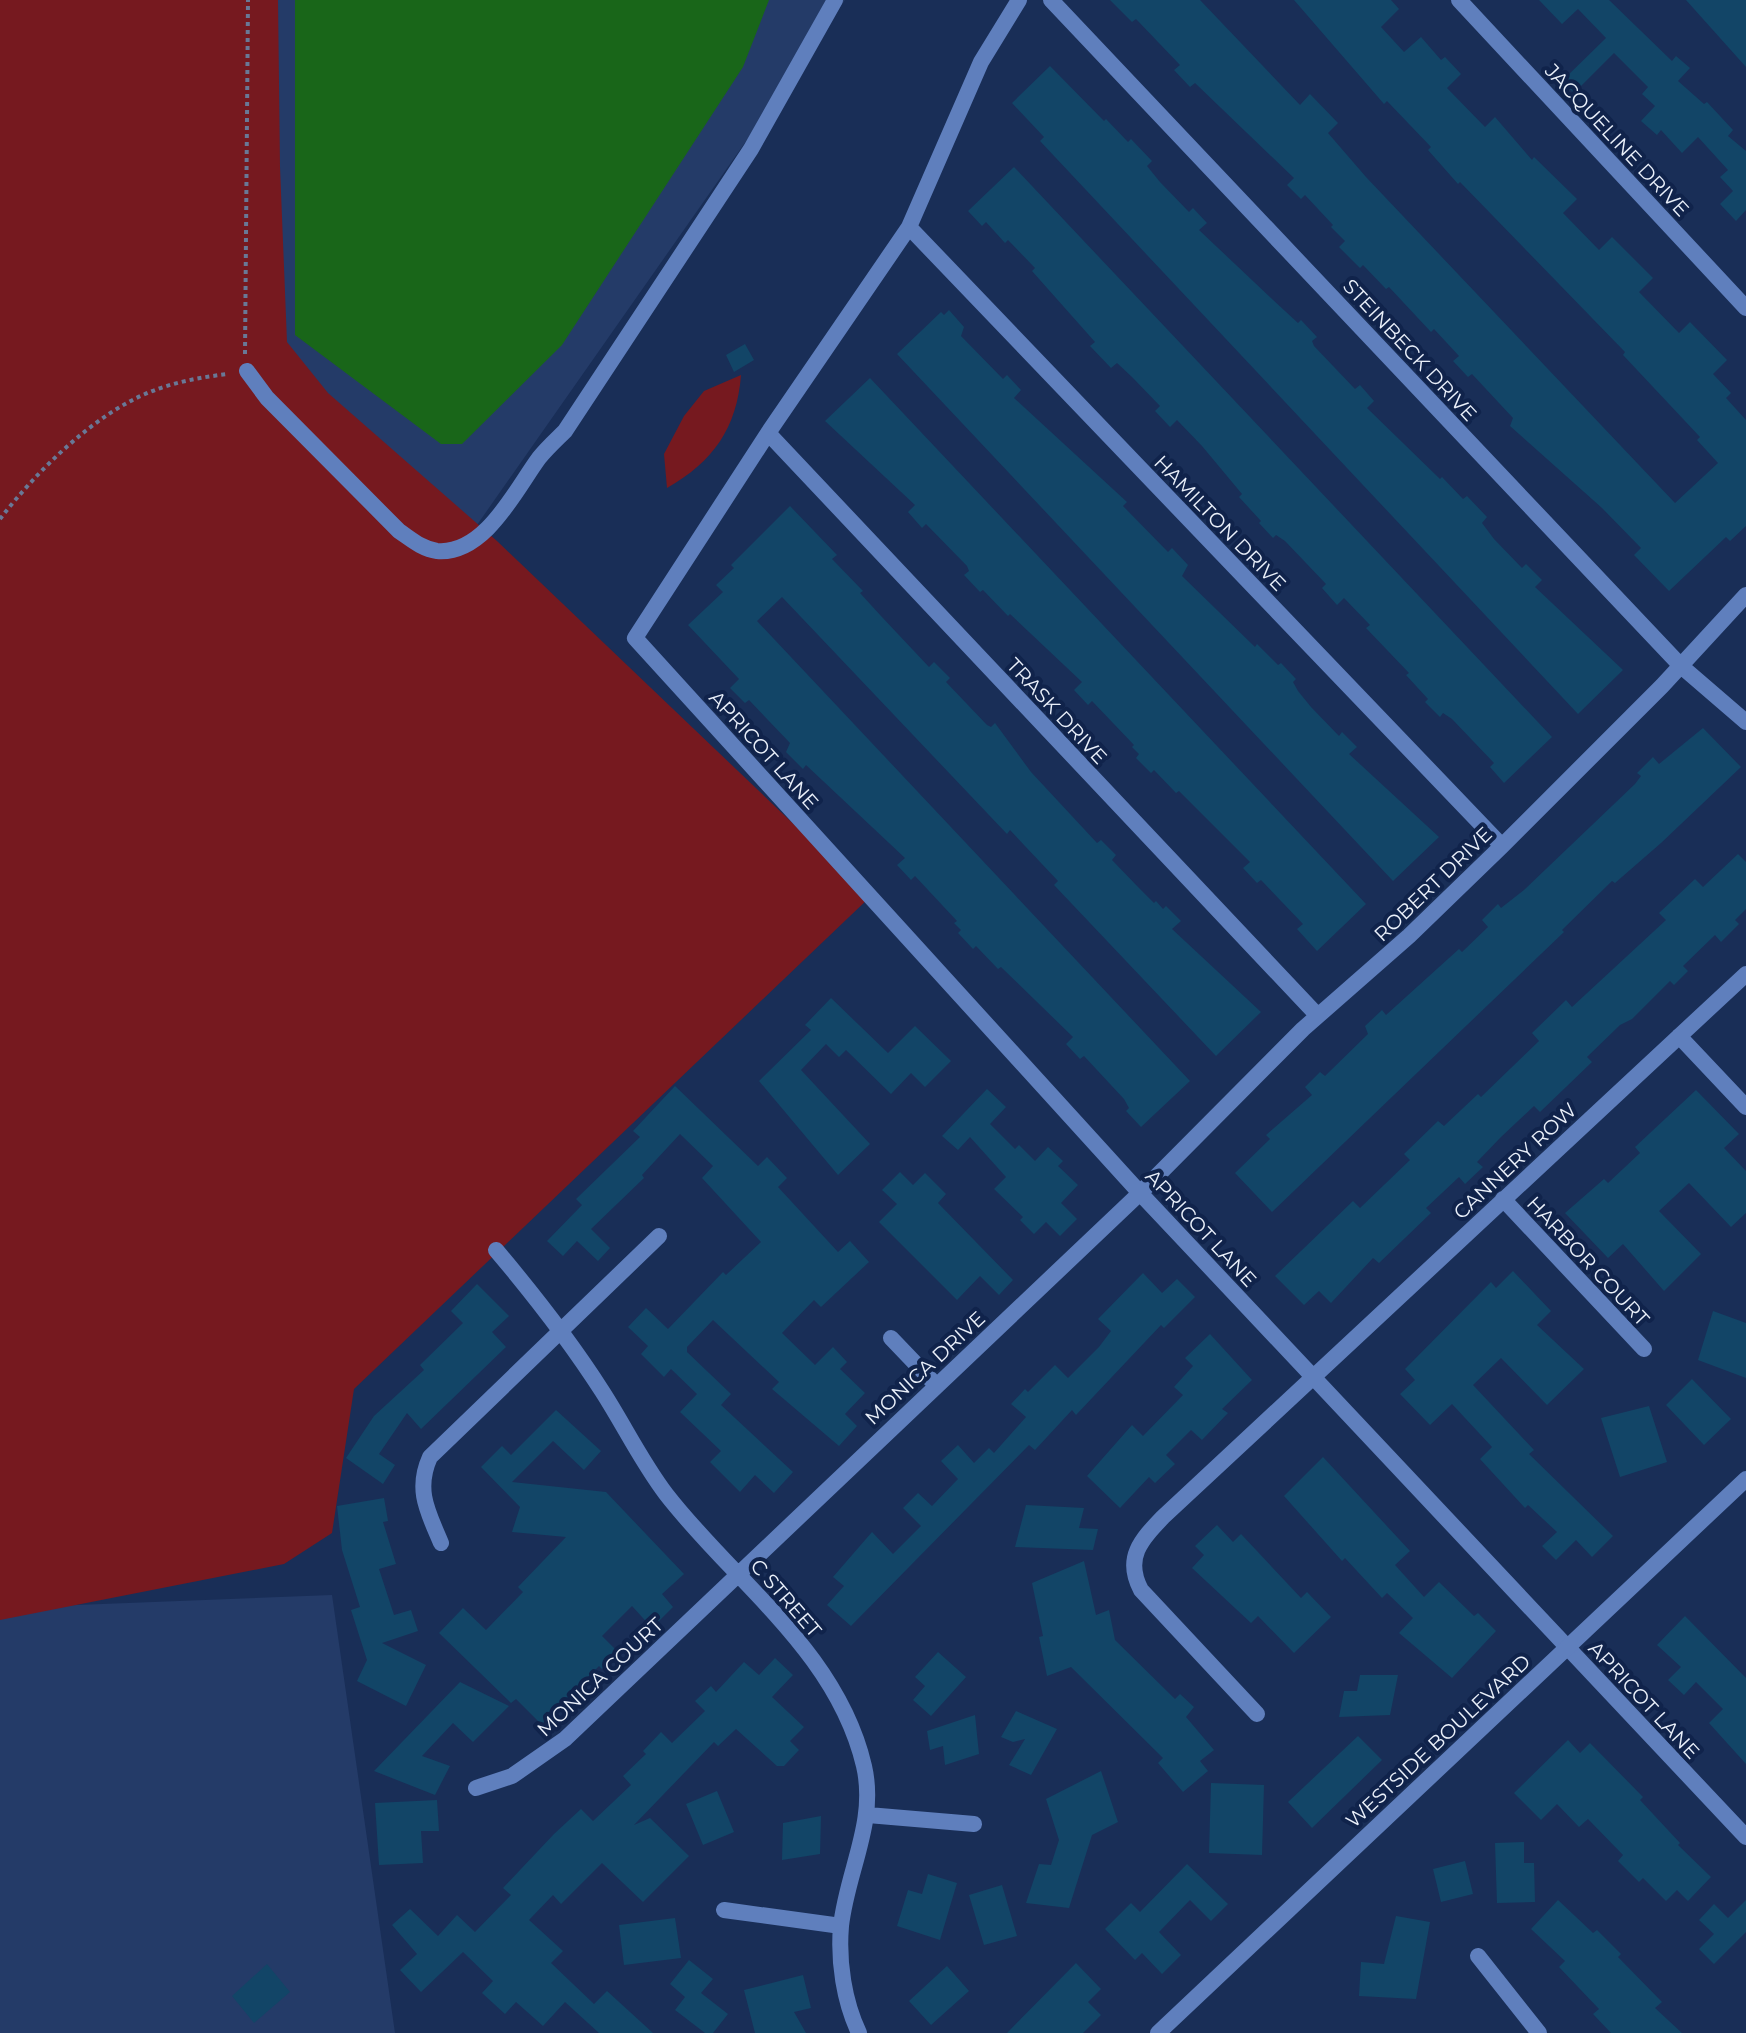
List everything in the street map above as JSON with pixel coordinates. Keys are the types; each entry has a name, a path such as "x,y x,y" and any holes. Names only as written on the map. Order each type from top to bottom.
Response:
{"street":[{"path":"247,371 267,398 399,531 419,545 439,551 454,549 473,539 500,515 540,457 565,431 751,149 835,0"},
{"path":"768,433 909,227 947,147 981,62 1019,0"},
{"name":"STEINBECK DRIVE","path":"1051,0 1681,666 1746,722"},
{"name":"JACQUELINE DRIVE","path":"1459,0 1746,308"},
{"name":"HAMILTON DRIVE","path":"909,227 1502,846"},
{"name":"APRICOT LANE","path":"768,433 635,638 1140,1193 1746,1837"},
{"name":"TRASK DRIVE","path":"768,433 1318,1016"},
{"name":"ROBERT DRIVE","path":"1140,1193 1318,1016 1409,936 1502,846 1681,666 1746,595"},
{"name":"CANNERY ROW","path":"1257,1714 1141,1590 1135,1579 1133,1559 1142,1538 1746,974"},
{"path":"1679,1036 1746,1107"},
{"name":"MONICA DRIVE","path":"737,1573 1140,1193"},
{"name":"HARBOR COURT","path":"1503,1199 1644,1349"},
{"path":"441,1543 423,1502 421,1487 430,1457 659,1236"},
{"name":"C STREET","path":"496,1250 560,1330 664,1492 789,1629 821,1670 843,1708 864,1765 868,1815 841,1926 844,1987 859,2033"},
{"path":"891,1338 936,1385"},
{"name":"WESTSIDE BOULEVARD","path":"1158,2033 1746,1479"},
{"name":"MONICA COURT","path":"476,1788 512,1776 544,1757 737,1573"},
{"path":"868,1815 974,1824"},
{"path":"724,1910 841,1926"},
{"path":"1478,1956 1539,2033"}],"path":[{"path":"0,519 43,469 121,407 165,386 247,371 245,113 248,0"}],"shaded area":[{"path":"0,0 278,0 287,342 328,393 497,541 870,897 354,1389 332,1533 284,1564 0,1620"},
{"path":"233,0 845,0 451,562 267,398"},
{"path":"295,0 769,0 743,67 562,345 462,444 441,444 295,335"},
{"path":"741,375 734,411 720,442 697,467 667,488 664,454 684,416 704,391"},
{"path":"332,1595 395,2033 0,2033 0,1608"}],"building":[{"path":"1110,0 1200,0 1300,105 1310,94 1338,123 1328,133 1366,177 1675,503 1718,463 1697,440 1700,437 1623,355 1625,352 1460,182 1458,184 1428,150 1431,147 1387,101 1384,104 1294,0 1391,0 1399,9 1381,27 1404,52 1421,37 1441,60 1445,57 1461,74 1447,88 1485,127 1495,117 1532,160 1534,157 1577,199 1563,213 1599,250 1612,237 1653,278 1639,292 1679,333 1690,322 1727,360 1713,374 1731,393 1726,398 1746,420 1746,526 1730,541 1726,537 1669,591 1634,555 1641,548 1602,508 1510,426 1513,418 1472,374 1468,377 1453,361 1459,356 1434,329 1431,332 1389,287 1386,289 1363,265 1360,268 1339,247 1345,241 1331,227 1333,225 1305,195 1301,199 1287,185 1294,178 1195,83 1190,87 1174,70 1180,65 1136,19 1132,22"},
{"path":"1539,0 1609,0 1672,61 1676,56 1690,68 1678,81 1704,104 1707,102 1733,130 1728,136 1746,151 1746,210 1736,221 1720,204 1733,191 1720,177 1728,170 1698,137 1682,153 1661,130 1657,135 1641,121 1655,106 1642,94 1648,87 1614,53 1574,93 1562,81 1606,38 1578,9 1562,24"},
{"path":"1686,0 1746,0 1746,67"},
{"path":"1050,66 1104,121 1106,119 1128,142 1131,139 1152,161 1147,166 1160,182 1189,212 1193,208 1207,223 1199,230 1298,323 1301,320 1317,337 1312,341 1314,346 1355,389 1360,385 1374,401 1367,408 1440,479 1442,477 1463,499 1467,496 1487,517 1482,523 1494,539 1522,568 1526,564 1542,580 1535,587 1623,670 1578,714 1040,141 1044,137 1012,103"},
{"path":"1014,167 1552,737 1504,783 1490,767 1494,763 1452,719 1443,713 1440,717 1425,702 1428,699 1406,675 1409,673 1366,628 1370,625 1344,598 1337,605 1322,588 1326,584 1285,541 1276,535 1273,538 1259,523 1261,521 1239,497 1242,494 1202,446 1177,420 1170,427 1155,411 1160,406 1117,363 1111,368 1090,346 1095,342 1032,271 1035,268 1008,240 1005,243 986,222 982,226 968,211"},
{"path":"949,310 964,327 961,336 1003,379 1007,375 1021,390 1014,398 1127,502 1123,506 1168,552 1172,548 1188,565 1182,576 1255,647 1257,644 1278,665 1281,663 1296,679 1293,682 1311,707 1339,736 1342,732 1357,747 1349,754 1439,837 1393,881 897,354 941,312 944,315"},
{"path":"745,344 754,360 734,372 726,355"},
{"path":"870,378 1366,904 1317,951 1297,929 1303,924 1261,880 1257,883 1243,868 1250,862 1179,791 1176,793 1154,770 1151,773 1136,758 1139,754 1132,747 1134,745 1092,701 1088,705 1074,690 1082,682 983,590 980,592 964,575 969,571 967,566 926,524 922,528 908,512 915,505 825,421"},
{"path":"790,506 837,555 832,559 863,591 860,593 929,667 934,662 950,678 946,682 987,725 991,727 995,723 1031,772 1097,843 1101,840 1116,855 1112,860 1154,903 1156,901 1163,909 1166,906 1181,921 1172,929 1261,1012 1216,1056 1054,885 1058,881 1010,830 1007,834 782,597 757,621 1190,1081 1141,1127 1126,1111 1129,1108 1124,1099 1084,1056 1080,1059 1066,1044 1073,1037 1001,967 998,969 976,946 973,949 958,933 961,930 954,923 957,921 915,876 911,880 897,865 905,858 806,765 803,769 786,752 790,743 749,700 745,703 730,688 739,679 688,625 723,592 716,585 734,568 731,565"},
{"path":"1703,728 1741,767 1661,843 1615,883 1612,881 1562,930 1564,932 1272,1212 1235,1173 1270,1139 1266,1135 1312,1095 1305,1087 1320,1072 1325,1076 1368,1034 1365,1026 1382,1010 1386,1015 1459,949 1462,952 1488,927 1482,920 1498,904 1501,908 1524,890 1635,784 1641,776 1637,773 1653,757 1659,764"},
{"path":"1738,854 1746,862 1746,909 1735,920 1739,924 1721,942 1715,935 1683,966 1688,971 1674,985 1670,981 1632,1019 1620,1025 1587,1057 1592,1062 1540,1112 1534,1106 1501,1137 1477,1162 1483,1167 1465,1184 1459,1177 1426,1208 1431,1213 1379,1263 1373,1258 1331,1303 1319,1291 1304,1305 1275,1276 1353,1201 1360,1208 1410,1160 1404,1154 1438,1121 1444,1126 1478,1094 1481,1097 1539,1041 1532,1033 1566,1000 1572,1007 1666,920 1659,913 1695,879 1703,887"},
{"path":"831,998 888,1053 915,1026 951,1061 925,1087 911,1073 891,1094 846,1050 839,1057 826,1044 801,1070 870,1144 838,1175 759,1081 811,1030 805,1025"},
{"path":"675,1086 758,1166 767,1157 787,1178 778,1187 838,1252 850,1241 869,1262 821,1307 814,1300 782,1333 815,1365 833,1347 847,1362 840,1369 865,1393 845,1414 857,1426 839,1446 772,1389 779,1382 713,1320 687,1347 687,1352 731,1394 721,1405 793,1472 774,1493 755,1475 740,1492 710,1462 721,1451 680,1412 697,1394 671,1369 664,1377 641,1354 648,1346 628,1327 646,1308 668,1329 723,1272 726,1275 761,1242 702,1178 713,1166 680,1134 642,1175 644,1178 591,1229 610,1248 598,1261 577,1241 563,1256 547,1241 582,1205 576,1199 640,1137 633,1131"},
{"path":"987,1089 1006,1107 990,1124 1015,1149 1019,1145 1035,1161 1048,1147 1063,1161 1058,1166 1078,1185 1061,1203 1077,1219 1060,1236 1046,1222 1034,1234 1020,1220 1023,1217 994,1189 1006,1177 970,1137 958,1150 942,1136"},
{"path":"1696,1090 1739,1134 1724,1148 1746,1171 1746,1213 1731,1227 1689,1183 1659,1211 1701,1254 1664,1291 1623,1244 1608,1258 1565,1213 1604,1179 1608,1183 1640,1153 1635,1147"},
{"path":"900,1172 913,1185 925,1173 946,1194 938,1203 1013,1280 999,1295 980,1276 957,1300 879,1222 897,1204 882,1190"},
{"path":"1513,1271 1551,1311 1537,1325 1584,1369 1547,1405 1501,1358 1473,1385 1534,1450 1529,1454 1613,1536 1592,1557 1576,1540 1556,1560 1542,1546 1557,1532 1528,1505 1525,1508 1480,1459 1492,1447 1452,1404 1430,1425 1400,1394 1415,1380 1405,1369 1491,1282 1496,1288"},
{"path":"1143,1273 1162,1293 1177,1279 1195,1297 1164,1328 1161,1325 1076,1415 1072,1410 1035,1450 1029,1445 851,1626 827,1605 844,1586 833,1577 872,1532 893,1554 921,1526 903,1508 918,1493 932,1506 958,1479 941,1461 958,1445 974,1463 989,1448 994,1453 1026,1417 1011,1404 1025,1389 1028,1392 1055,1365 1068,1378 1099,1347 1111,1331 1098,1319"},
{"path":"477,1284 509,1316 492,1332 506,1347 421,1429 407,1413 379,1454 395,1465 383,1484 346,1458 374,1416 424,1370 420,1365 463,1323 451,1311"},
{"path":"1713,1311 1746,1323 1746,1378 1698,1360"},
{"path":"1210,1334 1252,1380 1222,1409 1228,1413 1202,1440 1191,1430 1166,1455 1175,1464 1155,1483 1149,1477 1120,1508 1087,1476 1132,1425 1143,1436 1183,1395 1174,1387 1193,1366 1185,1358"},
{"path":"1692,1379 1731,1419 1704,1445 1666,1405"},
{"path":"1649,1406 1667,1462 1620,1477 1601,1418"},
{"path":"556,1410 601,1451 584,1470 553,1441 512,1482 606,1492 684,1574 662,1594 673,1607 652,1628 632,1606 602,1636 618,1652 602,1669 599,1666 542,1725 516,1699 511,1703 439,1633 463,1608 486,1630 523,1592 518,1587 566,1537 512,1532 520,1507 481,1467 502,1446 511,1455"},
{"path":"1323,1457 1410,1551 1395,1565 1424,1597 1439,1582 1474,1616 1478,1613 1496,1631 1452,1678 1399,1633 1413,1618 1387,1593 1382,1598 1345,1558 1342,1561 1284,1496"},
{"path":"384,1498 388,1521 383,1522 396,1564 379,1569 394,1615 411,1610 418,1631 382,1643 426,1665 406,1706 357,1681 367,1660 351,1610 360,1607 342,1550 337,1506"},
{"path":"1026,1505 1084,1508 1079,1528 1098,1529 1093,1550 1015,1547"},
{"path":"1217,1525 1233,1542 1241,1534 1301,1598 1307,1592 1331,1617 1294,1653 1258,1616 1251,1623 1192,1568 1204,1555 1195,1546"},
{"path":"1084,1561 1096,1615 1109,1610 1115,1640 1175,1699 1180,1694 1194,1707 1186,1717 1214,1750 1200,1761 1208,1771 1183,1792 1158,1763 1163,1758 1071,1667 1047,1676 1039,1637 1043,1636 1032,1583"},
{"path":"1685,1616 1746,1678 1746,1764 1709,1723 1723,1709 1696,1682 1684,1695 1668,1680 1681,1667 1657,1645"},
{"path":"938,1652 966,1677 931,1716 913,1700 925,1686 915,1677"},
{"path":"775,1658 793,1675 772,1697 804,1727 790,1741 799,1750 784,1766 777,1766 736,1729 718,1746 714,1742 634,1825 650,1818 689,1856 643,1902 602,1863 561,1904 553,1895 529,1920 563,1951 551,1963 594,2004 607,1991 653,2033 599,2033 565,2002 543,2026 516,2002 505,2014 482,1993 493,1981 463,1952 421,1992 400,1970 417,1954 392,1925 410,1909 438,1936 457,1915 475,1932 511,1895 503,1888 554,1834 581,1809 593,1821 631,1785 623,1776 646,1754 643,1751 661,1732 672,1743 705,1711 695,1701 711,1686 716,1692 744,1662 759,1675"},
{"path":"1360,1675 1398,1675 1390,1715 1339,1717 1344,1691 1357,1691"},
{"path":"460,1682 509,1706 473,1742 453,1723 422,1756 450,1766 435,1795 374,1771"},
{"path":"1016,1711 1057,1729 1031,1775 1009,1765 1025,1739 1013,1742 1001,1737"},
{"path":"975,1715 979,1754 945,1765 943,1746 930,1750 927,1731"},
{"path":"1358,1736 1382,1760 1312,1828 1288,1802"},
{"path":"1568,1740 1580,1753 1590,1743 1643,1797 1640,1800 1680,1843 1678,1845 1711,1877 1688,1901 1677,1890 1666,1901 1643,1878 1639,1882 1618,1861 1623,1855 1588,1819 1579,1827 1557,1804 1541,1820 1514,1793"},
{"path":"1101,1771 1118,1822 1092,1835 1069,1908 1026,1903 1039,1864 1051,1865 1059,1840 1046,1799"},
{"path":"1211,1783 1264,1785 1262,1855 1209,1853"},
{"path":"717,1791 734,1832 703,1845 686,1804"},
{"path":"437,1800 439,1831 421,1831 423,1863 379,1865 375,1803"},
{"path":"821,1816 820,1854 782,1860 783,1823"},
{"path":"1524,1842 1524,1863 1534,1863 1535,1902 1497,1903 1495,1843"},
{"path":"1465,1861 1473,1894 1441,1902 1433,1869"},
{"path":"1187,1864 1228,1904 1211,1921 1190,1900 1159,1932 1181,1955 1162,1974 1142,1953 1135,1960 1105,1929 1131,1903 1140,1912"},
{"path":"928,1874 957,1883 940,1940 897,1926 908,1890 922,1894"},
{"path":"1002,1885 1017,1936 984,1945 969,1895"},
{"path":"1558,1900 1593,1933 1597,1930 1621,1954 1618,1957 1662,2002 1655,2008 1682,2033 1611,2033 1593,2014 1599,2009 1559,1967 1565,1961 1531,1929"},
{"path":"1746,1900 1746,1932 1714,1964 1699,1949 1714,1934 1699,1920 1714,1904 1728,1918"},
{"path":"1396,1916 1430,1922 1416,1999 1359,1996 1361,1962 1384,1964"},
{"path":"675,1918 681,1958 624,1965 619,1925"},
{"path":"689,1960 713,1979 701,1993 728,2014 713,2033 705,2033 675,2010 685,1997 670,1984"},
{"path":"1076,1963 1101,1989 1088,2002 1101,2015 1083,2033 1007,2033"},
{"path":"267,1964 290,1992 254,2023 232,1996"},
{"path":"947,1966 969,1991 931,2025 909,2001"},
{"path":"803,1975 811,2008 794,2012 806,2033 755,2033 744,1990"}]}
